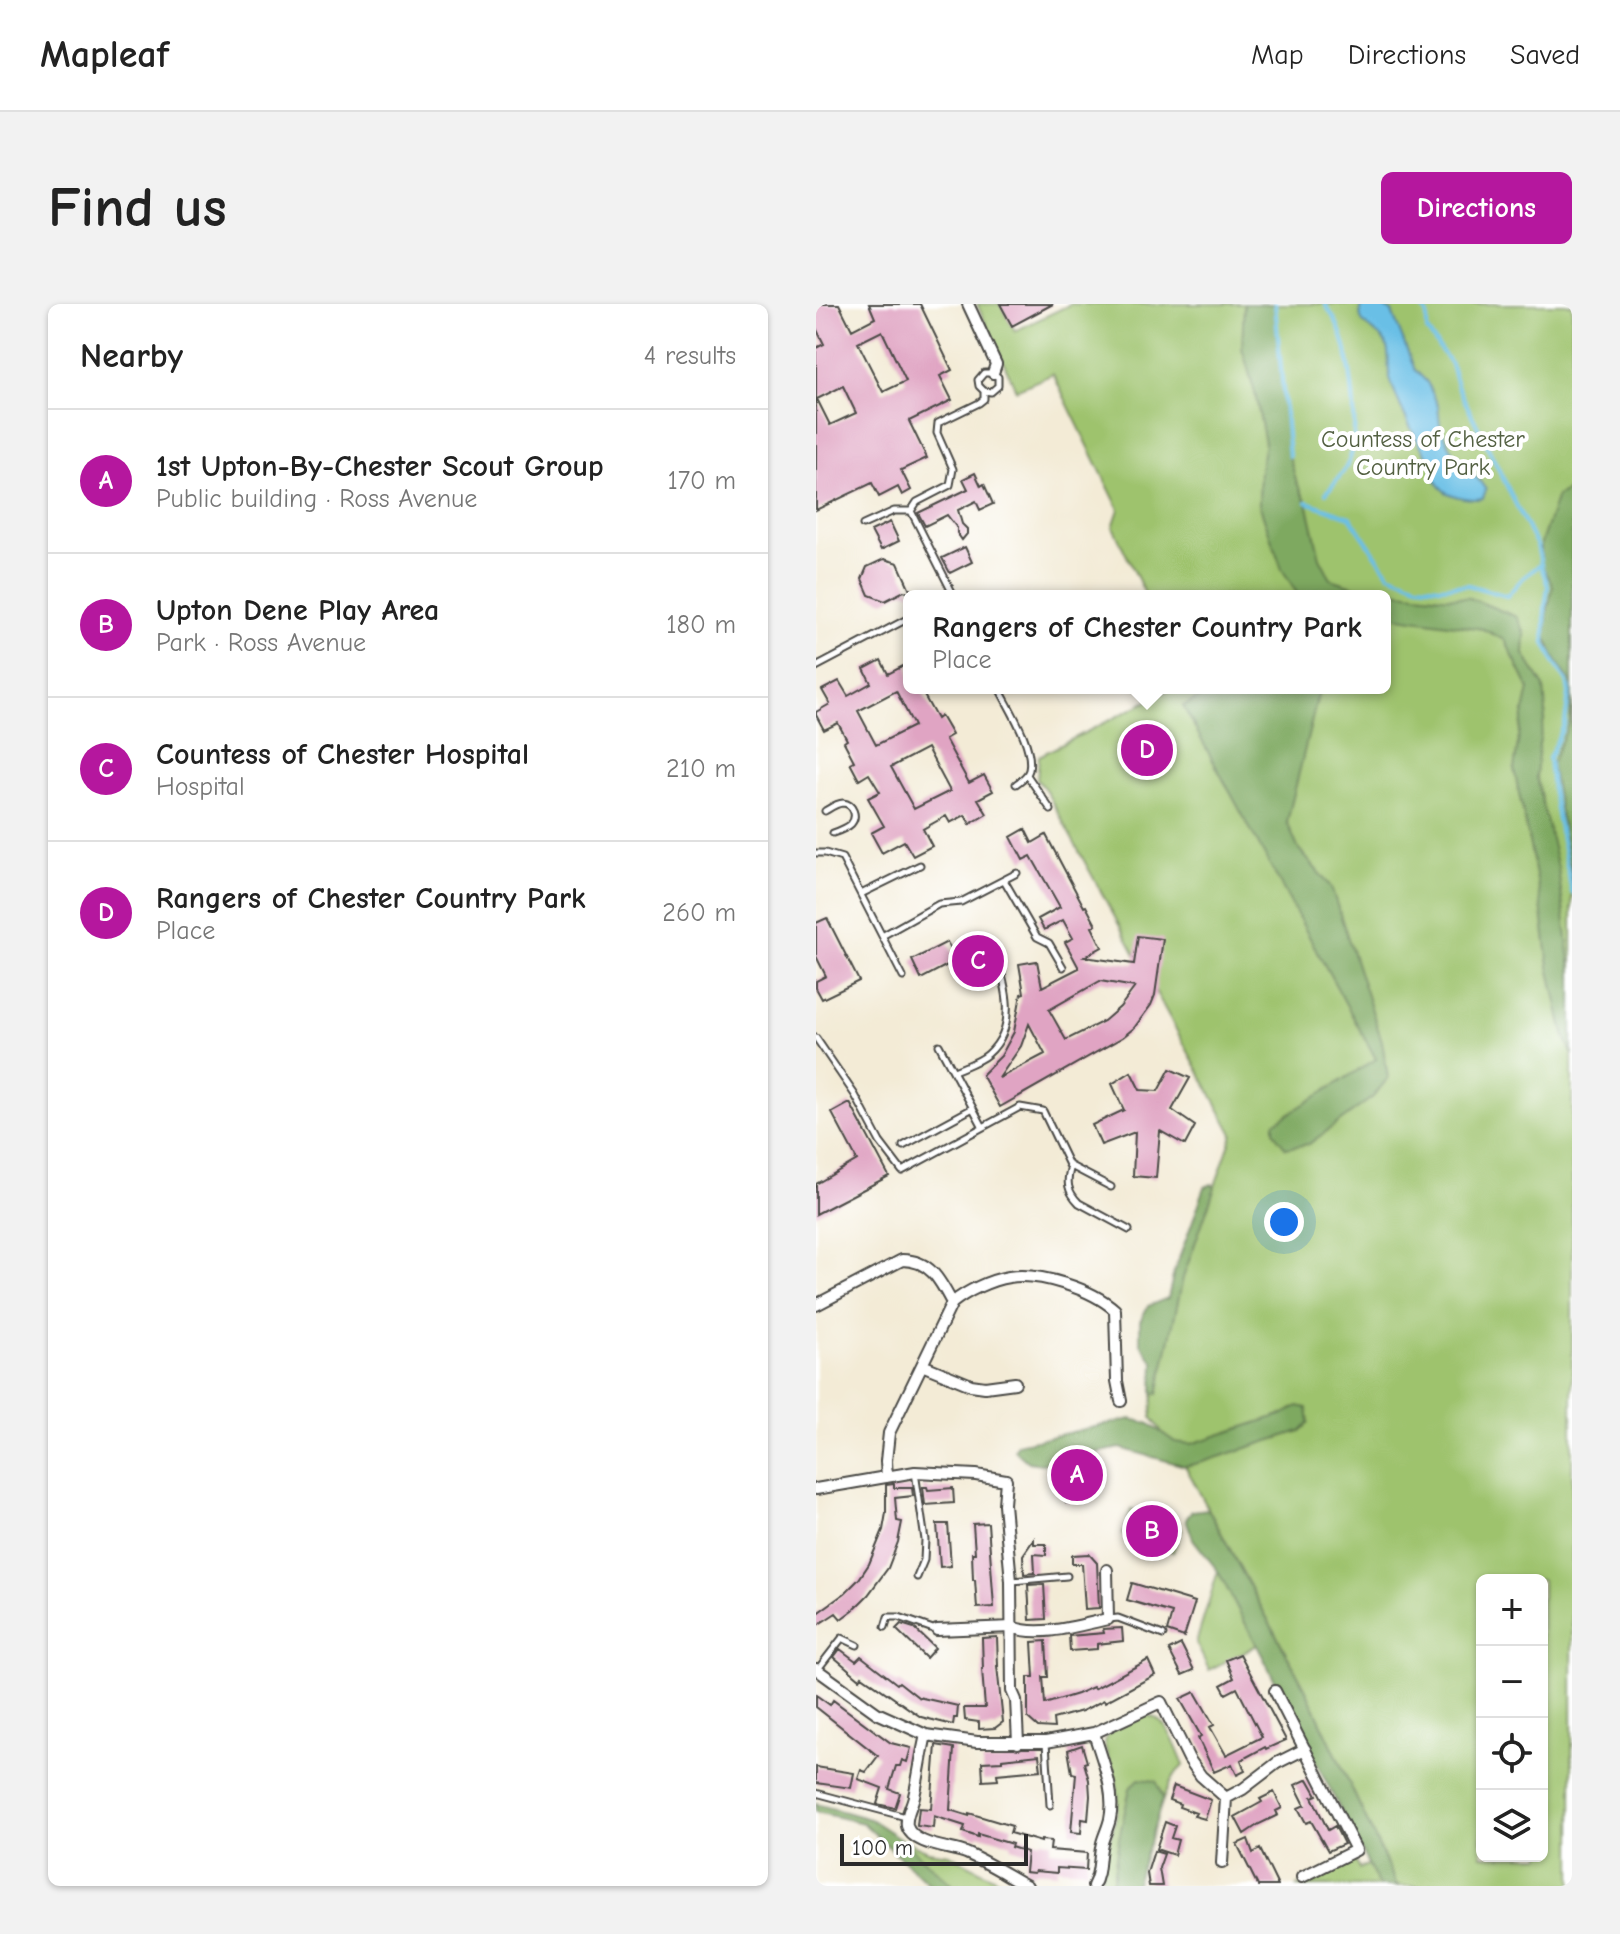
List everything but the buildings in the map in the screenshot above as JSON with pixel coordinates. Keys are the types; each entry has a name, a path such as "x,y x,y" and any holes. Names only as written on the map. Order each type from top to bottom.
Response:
{"street":[{"path":"968,304 996,364 993,373"},
{"path":"816,1305 902,1260 914,1260 925,1265 942,1283 952,1303"},
{"path":"887,1477 889,1433 952,1303 987,1284 1009,1277 1031,1277 1087,1291 1115,1310 1117,1381 1121,1401"},
{"path":"922,1365 971,1385 985,1387 1015,1383"},
{"path":"816,1489 915,1472 1006,1480 1004,1504 1011,1581 1012,1691 1016,1700 1018,1743"},
{"path":"937,1630 1060,1629 1108,1619 1107,1570"},
{"path":"817,1670 877,1713 926,1735 977,1742 1046,1742 1094,1733 1161,1702 1189,1759 1201,1776 1226,1798"},
{"path":"1275,1691 1356,1850 1302,1877"},
{"path":"1093,1886 1100,1871 1102,1841 1112,1808 1094,1733"},
{"path":"926,1735 913,1801 906,1817 910,1833 917,1839 967,1854 1027,1886"},
{"path":"1226,1798 1277,1763 1305,1749"},
{"path":"1208,1853 1222,1857 1226,1798"}],"lane":[{"path":"984,373 993,373 998,377 998,386 991,392 984,391 979,386 979,377 984,373"},
{"path":"911,511 917,502 950,485 953,469 937,433 938,423 979,403 984,399 984,391"},
{"path":"863,525 894,511 911,511"},
{"path":"911,511 950,590"},
{"path":"816,667 903,621"},
{"path":"1002,694 1027,746 1029,770 1016,784"},
{"path":"1027,775 1051,810"},
{"path":"825,811 843,803 853,809 855,817 851,825 833,833"},
{"path":"816,853 842,858 903,977"},
{"path":"861,894 920,865"},
{"path":"882,936 939,904 961,902 1017,873"},
{"path":"1004,880 1037,937 1049,943 1063,967"},
{"path":"954,1071 985,1056 1001,1038 1008,998 995,952"},
{"path":"981,979 1002,972"},
{"path":"816,1038 855,1095 880,1142 902,1171 1020,1107 1043,1111 1069,1165 1111,1187"},
{"path":"939,1045 983,1127"},
{"path":"903,1146 973,1108"},
{"path":"1071,1166 1067,1179 1073,1197 1129,1230"},
{"path":"915,1472 925,1540 924,1560 917,1577"},
{"path":"1011,1581 1067,1576"},
{"path":"885,1627 888,1617 899,1617 937,1630"},
{"path":"1108,1619 1118,1618 1163,1635"},
{"path":"817,1670 842,1638 857,1645"},
{"path":"1046,1742 1050,1805"},
{"path":"816,1793 906,1817"}],"green space":[{"name":"Countess of Chester Country Park","path":"977,304 1000,304 1015,331 1071,304 1572,304 1572,1886 1397,1886 1306,1690 1182,1460 1152,1418 1155,1362 1174,1272 1183,1277 1233,1134 1045,789 1037,780 1039,756 1161,694 1391,694 1391,590 1143,590 1113,527 1119,509 1053,374 1016,390"},
{"path":"1244,304 1275,304 1289,456 1307,502 1320,558 1331,579 1356,587 1382,590 1295,590 1282,569 1259,504 1260,469 1265,443 1242,348"},
{"path":"1572,488 1572,878 1551,764 1570,721 1571,683 1553,655 1546,636 1553,586 1541,564 1541,543 1557,496"},
{"path":"1391,591 1470,598 1517,617 1525,634 1524,654 1544,687 1546,711 1536,777 1558,868 1572,977 1572,1054 1564,1034 1549,966 1539,890 1514,769 1529,689 1505,640 1483,629 1391,616"},
{"path":"1208,694 1318,694 1287,822 1298,848 1331,887 1382,1041 1388,1078 1373,1097 1309,1144 1286,1148 1274,1133 1274,1123 1376,1059 1183,706"},
{"path":"1212,1184 1215,1187 1183,1278 1158,1394 1153,1393 1154,1362 1140,1343 1140,1321 1148,1306 1168,1298 1174,1272 1205,1187"},
{"path":"1298,1406 1307,1408 1309,1423 1300,1431 1185,1466 1120,1448 1042,1464 1028,1462 1014,1450 1017,1444 1131,1419 1148,1423 1175,1442 1191,1444 1284,1414"},
{"path":"1208,1509 1306,1690 1397,1886 1379,1886 1218,1571 1193,1539 1186,1519 1192,1511"},
{"path":"1131,1510 1182,1529 1173,1552 1123,1534"},
{"path":"1218,1571 1257,1645 1209,1670 1196,1643"},
{"path":"1142,1715 1151,1716 1165,1726 1184,1765 1174,1776 1163,1799 1156,1781 1119,1838 1112,1886 1097,1886 1118,1807 1116,1779 1104,1742 1111,1731"},
{"path":"1139,1779 1156,1781 1163,1799 1135,1886 1112,1886 1130,1788"},
{"path":"816,1804 870,1819 901,1839 953,1886 931,1886 863,1823 816,1812"},
{"path":"901,1839 928,1851 949,1854 1010,1886 953,1886"},
{"path":"1346,1859 1355,1860 1359,1869 1369,1864 1379,1886 1298,1886"}],"water":[{"path":"1363,304 1378,304 1392,312 1415,370 1427,382 1438,405 1440,425 1453,452 1486,490 1483,498 1456,496 1437,483 1430,461 1395,394 1389,374 1387,347 1361,319"}],"waterway":[{"path":"1275,304 1289,456"},
{"path":"1325,304 1337,323 1347,354 1354,422 1348,463 1326,493"},
{"path":"1419,304 1427,314 1427,331 1451,364 1457,385 1537,545 1548,586 1545,643 1567,682 1569,693 1565,723 1549,758 1572,893"},
{"path":"1307,502 1350,517 1389,574 1418,585 1468,585 1507,596 1541,564"}],"place":[{"name":"Rangers of Chester Country Park","path":"1147,750"},
{"name":"Countess of Chester Hospital","path":"978,961"},
{"name":"1st Upton-By-Chester Scout Group","path":"1077,1475"},
{"name":"Upton Dene Play Area","path":"1152,1531"}]}
